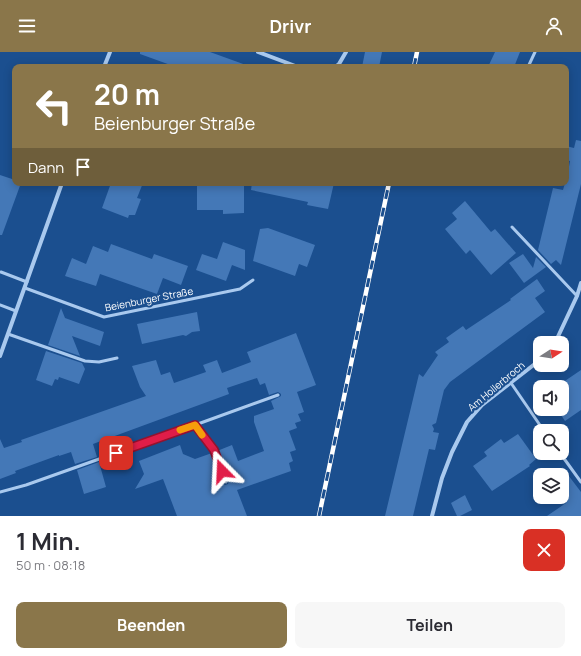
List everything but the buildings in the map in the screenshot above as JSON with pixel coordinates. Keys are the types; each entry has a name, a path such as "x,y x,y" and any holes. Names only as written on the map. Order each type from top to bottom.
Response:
{"street":[{"path":"105,64 110,52"},
{"path":"258,52 290,64"},
{"path":"340,64 346,52"},
{"path":"0,356 61,186"},
{"path":"558,336 577,296 581,283"},
{"name":"Am Hollerbroch","path":"432,516 442,478 452,452 467,422 482,405 533,366"}],"lane":[{"path":"529,64 535,52"},
{"path":"512,227 577,296"},
{"path":"1,272 27,282"},
{"name":"Beienburger Straße","path":"25,288 104,318 240,289 253,280"},
{"path":"0,305 16,311"},
{"path":"8,334 85,361 99,362 117,358"},
{"path":"511,383 539,424"},
{"path":"0,492 26,485 278,395"},
{"path":"195,425 214,450 226,482"},
{"path":"565,460 581,482"}],"railway":[{"path":"415,64 417,52"},
{"path":"319,516 388,186"}],"slow traffic":[{"path":"180,430 195,425 202,435"}],"route":[{"path":"116,453 195,425 214,450 222,471"}]}
